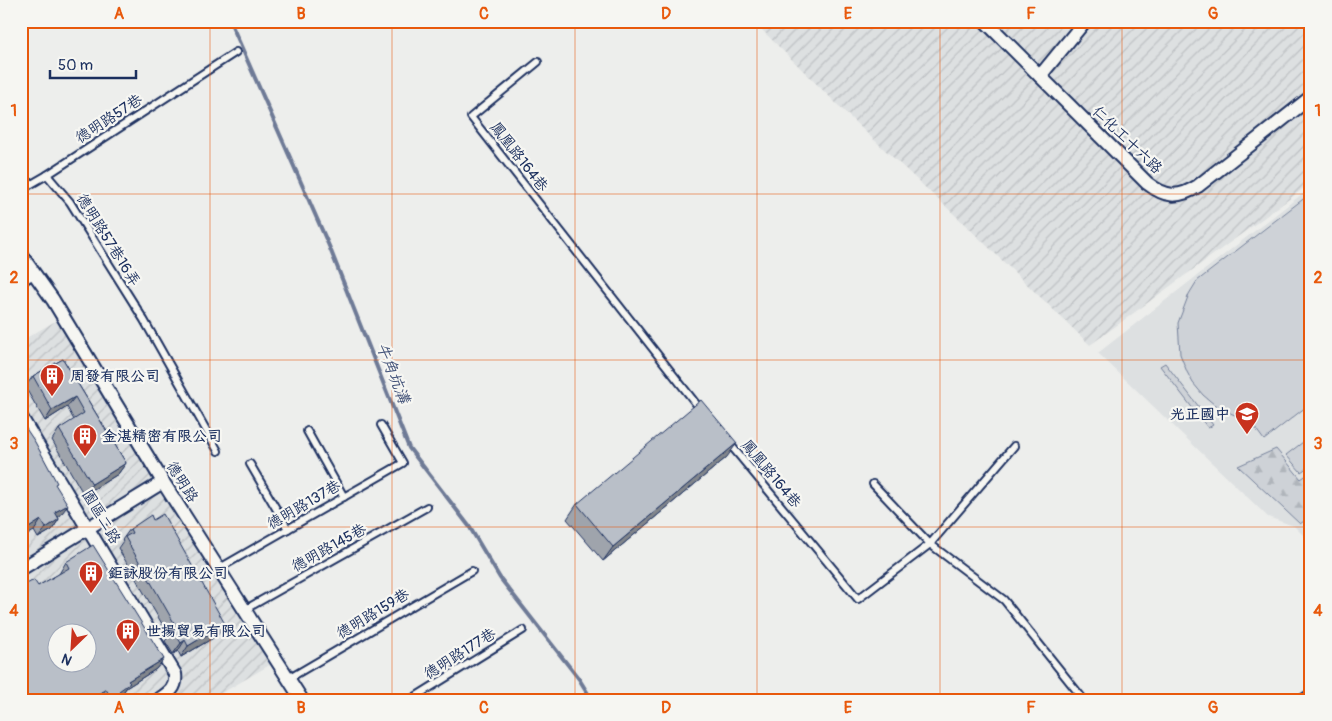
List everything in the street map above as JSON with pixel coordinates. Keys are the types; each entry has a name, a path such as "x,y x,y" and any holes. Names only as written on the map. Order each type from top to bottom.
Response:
{"street":[{"name":"仁化工十六路","path":"985,21 1147,183 1160,192 1170,195 1183,194 1198,186 1311,97"},
{"path":"1040,76 1085,21"},
{"name":"德明路","path":"21,255 53,300 163,482 302,700"},
{"name":"園區二路","path":"21,417 175,674 174,688 158,700"},
{"path":"21,568 163,482"},
{"path":"1305,700 1311,696"}],"lane":[{"name":"德明路57巷","path":"21,190 236,52"},
{"name":"鳳凰路164巷","path":"538,62 472,117 706,416"},
{"name":"德明路57巷16弄","path":"47,175 70,202 144,320 218,451"},
{"path":"21,283 35,274"},
{"name":"德明路137巷","path":"218,569 403,463 381,425"},
{"path":"307,431 344,497"},
{"name":"鳳凰路164巷","path":"725,439 858,599 930,544"},
{"path":"930,544 1014,446"},
{"path":"250,464 288,529"},
{"path":"874,484 930,544 1004,600 1084,700"},
{"name":"德明路145巷","path":"244,610 427,507"},
{"name":"德明路159巷","path":"288,680 472,571"},
{"name":"德明路177巷","path":"410,700 523,630"}],"shaded area":[{"path":"753,21 1311,21 1311,183 1090,345 857,124"},
{"name":"光正國中","path":"1311,187 1311,543 1294,526 1268,517 1098,353"},
{"path":"66,315 278,660 210,700 21,700 21,341"}],"green space":[{"path":"1311,193 1311,403 1264,440 1250,421 1215,405 1193,383 1180,354 1178,323 1189,294 1197,281"},
{"path":"1165,363 1213,425 1208,428 1160,366"},
{"path":"1311,436 1311,465 1301,472 1286,455"},
{"path":"1276,449 1301,479 1311,472 1311,516 1300,524 1238,466"}],"building":[{"path":"63,359 126,463 92,484 59,429 84,413 75,397 52,410 33,376"},
{"path":"701,400 737,443 613,547 577,504"},
{"path":"21,421 35,442 57,483 55,484 68,505 55,512 59,519 46,528 41,520 21,533"},
{"path":"163,514 225,624 188,646 185,640 181,643 173,630 177,628 125,537 132,533 130,529 151,515 153,520"},
{"path":"93,545 164,659 128,681 130,683 119,691 125,700 112,700 106,689 89,700 21,700 21,587 34,580 38,586 69,568 66,562"}],"waterway":[{"name":"牛角坑溝","path":"230,21 329,246 409,448 469,526 500,578 579,679 592,700"}],"place":[{"name":"周發有限公司","path":"52,397"},
{"name":"光正國中","path":"1247,435"},
{"name":"金湛精密有限公司","path":"85,457"},
{"name":"鉅詠股份有限公司","path":"91,594"},
{"name":"世揚貿易有限公司","path":"128,652"}]}
